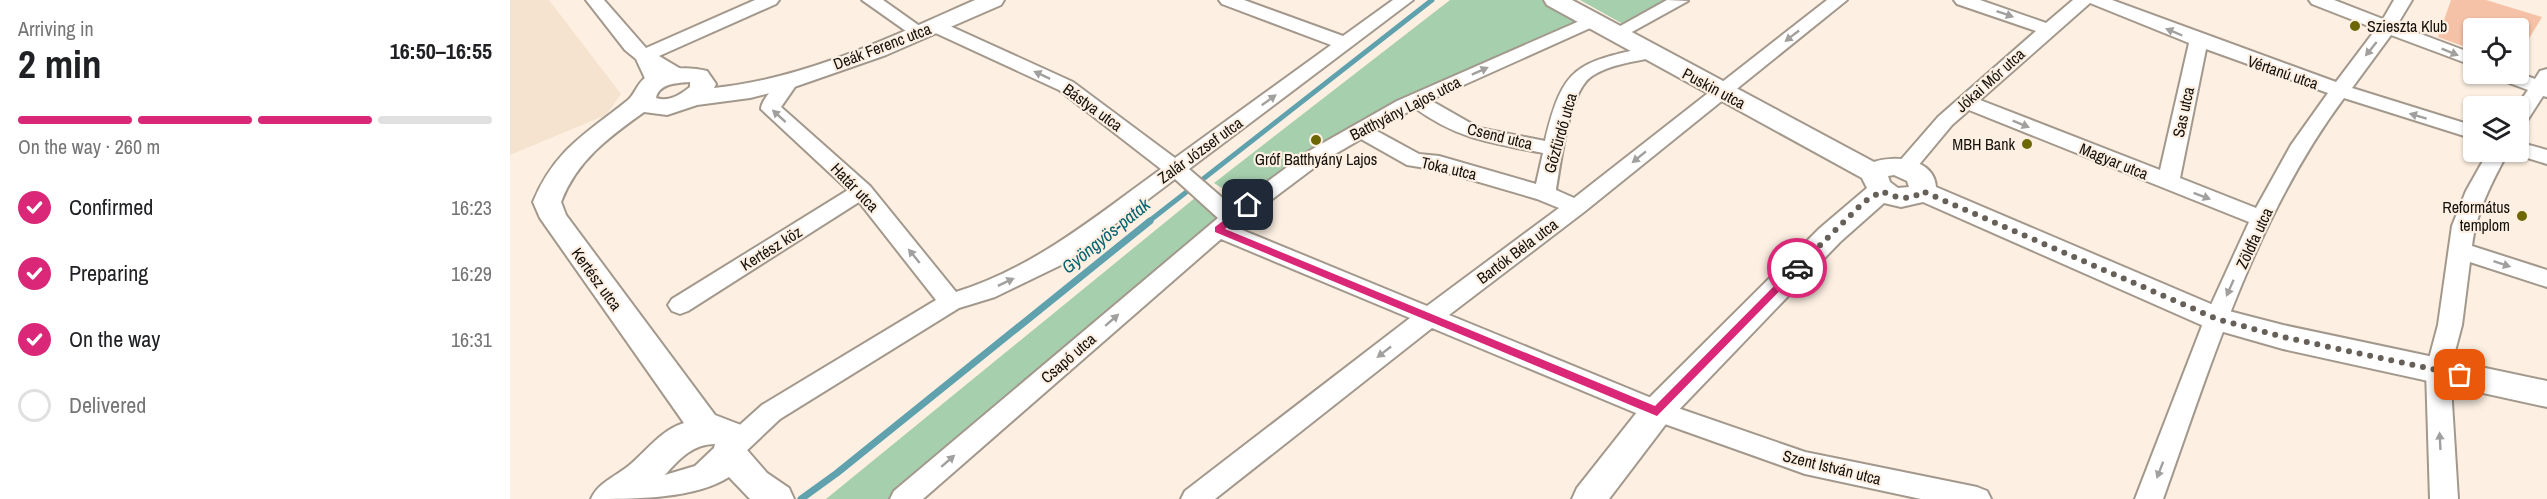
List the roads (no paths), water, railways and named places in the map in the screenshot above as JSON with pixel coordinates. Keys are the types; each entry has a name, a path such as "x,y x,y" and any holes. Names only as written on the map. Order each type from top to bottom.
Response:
{"street":[{"path":"595,0 632,46 644,56 692,85 779,83"},
{"path":"644,56 770,0"},
{"name":"Bástya utca","path":"871,0 927,29 1066,86 1209,197 1225,224"},
{"name":"Deák Ferenc utca","path":"779,83 927,29 993,0"},
{"path":"1229,0 1346,44"},
{"name":"Zalár József utca","path":"723,441 951,302 987,291 1053,260 1178,171 1404,0"},
{"name":"Puskin utca","path":"1555,0 1879,182 1902,198 1914,196 1914,179"},
{"name":"Bartók Béla utca","path":"1195,499 1430,316 1576,207 1838,0"},
{"path":"1963,0 2047,29"},
{"name":"Jókai Mór utca","path":"1914,179 1945,121 2047,29 2083,0"},
{"name":"Vértanú utca","path":"2097,0 2198,42 2337,91 2463,131"},
{"path":"2318,0 2463,58"},
{"name":"Zöldfa utca","path":"2149,499 2217,319 2261,218 2301,145 2337,91 2388,27 2403,0"},
{"path":"1615,34 1679,1"},
{"name":"Batthyány Lajos utca","path":"1225,224 1316,156 1359,130 1417,100 1591,21"},
{"name":"Sas utca","path":"2168,183 2198,42"},
{"name":"Gőzfürdő utca","path":"1576,207 1545,194 1554,149 1570,93 1578,78 1595,68 1648,52"},
{"path":"644,56 653,97"},
{"path":"2529,81 2545,85 2529,106"},
{"name":"Határ utca","path":"779,83 782,93 771,103 771,109 862,191 951,302"},
{"name":"Kertész utca","path":"692,85 653,97 563,167 553,183 547,202 550,210 674,385 766,491"},
{"name":"Csend utca","path":"1417,100 1439,116 1473,133 1554,149"},
{"name":"Magyar utca","path":"1967,102 2261,218"},
{"name":"Toka utca","path":"1359,130 1414,160 1439,163 1545,194"},
{"path":"2529,151 2547,157"},
{"path":"2444,499 2438,370 2450,325 2458,250 2463,226 2477,191 2493,162"},
{"path":"1914,179 2217,319 2283,337 2547,394"},
{"path":"1589,499 1657,411 1864,202 1879,182"},
{"name":"Kertész köz","path":"680,305 862,191"},
{"name":"Szent István utca","path":"1225,224 1430,316 1657,411 1805,463 1909,493 1977,499"},
{"name":"Csapó utca","path":"904,499 1225,224"},
{"path":"2458,250 2547,279"},
{"path":"674,385 675,468"},
{"path":"608,499 675,468 716,470 723,441 688,435 675,468 634,499"},
{"path":"675,468 766,491"}],"waterway":[{"name":"Gyöngyös-patak","path":"1148,222 1432,0"},
{"name":"Gyöngyös-patak","path":"801,499 837,473 1150,221"}],"place":[{"name":"Szieszta Klub","path":"2355,26"},
{"name":"Gróf Batthyány Lajos","path":"1316,140"},
{"name":"MBH Bank","path":"2027,144"},
{"name":"Református templom","path":"2522,216"}]}
